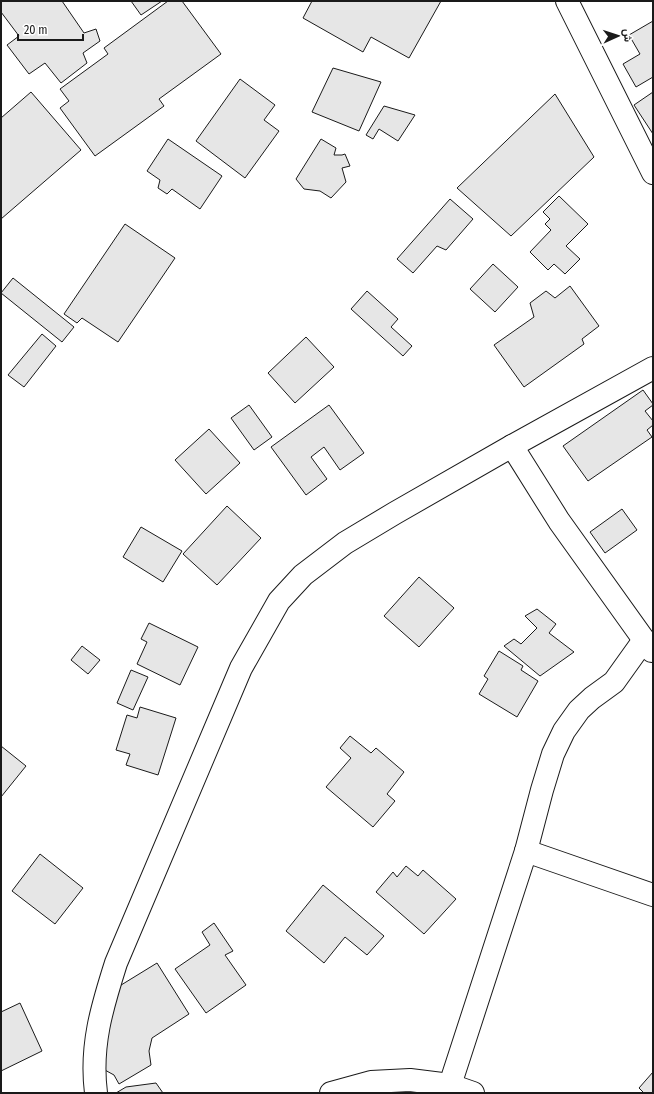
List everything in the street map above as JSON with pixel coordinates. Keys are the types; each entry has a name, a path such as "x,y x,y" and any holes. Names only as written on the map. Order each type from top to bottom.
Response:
{"street":[{"path":"567,1 653,173"},
{"path":"96,1093 94,1063 95,1038 104,999 116,963 241,668 279,601 303,575 345,543 512,446 653,368"},
{"path":"450,1084 526,851 553,754 564,731 579,710 592,698 614,682 648,646 559,521 512,446"},
{"path":"526,851 653,895"},
{"path":"331,1093 371,1082 410,1080 450,1084 473,1093"}],"building":[{"path":"1,1 62,1 84,33 96,29 100,41 83,53 87,63 61,83 45,63 29,74 7,45 19,36 1,12"},
{"path":"131,1 162,1 141,15"},
{"path":"168,1 182,1 221,54 159,99 164,106 95,156 60,108 69,101 60,89 108,54 104,48"},
{"path":"312,1 441,1 409,58 371,37 363,52 303,18"},
{"path":"653,21 653,77 636,87 623,64 640,54 629,35"},
{"path":"333,68 381,82 359,131 312,112"},
{"path":"240,79 275,105 264,120 279,131 245,178 196,141"},
{"path":"31,92 81,150 1,219 1,118"},
{"path":"653,92 653,134 634,105"},
{"path":"555,94 594,157 511,236 457,188"},
{"path":"384,106 415,115 398,141 379,129 373,139 366,135"},
{"path":"168,139 222,176 200,209 172,189 167,194 158,188 160,180 147,171"},
{"path":"321,139 336,148 334,155 345,154 350,166 342,168 346,182 331,198 320,191 304,189 296,179"},
{"path":"559,196 588,224 566,246 580,259 565,274 554,264 548,270 530,252 551,230 545,224 550,219 543,212"},
{"path":"450,199 473,219 446,250 437,246 413,273 397,259"},
{"path":"125,224 175,258 118,342 82,318 77,323 64,314"},
{"path":"493,264 518,287 495,312 470,289"},
{"path":"13,278 74,327 62,342 1,293"},
{"path":"570,286 599,326 582,339 584,344 524,387 494,345 534,317 530,303 546,291 555,298"},
{"path":"367,291 398,319 391,327 412,346 403,356 351,309"},
{"path":"42,334 56,346 24,387 8,375"},
{"path":"306,337 334,367 295,403 268,373"},
{"path":"643,390 653,404 645,411 653,421 653,425 647,430 652,437 588,481 563,446"},
{"path":"249,405 272,437 254,450 231,418"},
{"path":"329,405 364,453 340,470 324,447 311,457 327,479 306,495 271,447"},
{"path":"209,429 240,463 206,494 175,460"},
{"path":"227,506 261,538 217,585 183,554"},
{"path":"622,509 637,530 605,553 590,532"},
{"path":"141,527 182,551 163,582 123,557"},
{"path":"419,577 454,608 419,647 384,616"},
{"path":"537,609 556,624 549,633 574,652 540,676 504,646 514,639 521,644 537,628 525,616"},
{"path":"149,623 198,647 180,685 137,664 147,642 141,639"},
{"path":"82,646 100,660 88,674 71,660"},
{"path":"499,651 523,666 521,670 538,681 517,717 479,694 488,679 484,676"},
{"path":"131,670 148,677 133,710 117,703"},
{"path":"140,707 176,718 158,775 126,765 130,754 116,750 127,715 137,718"},
{"path":"350,736 371,753 376,748 404,772 387,794 395,801 373,827 326,787 351,758 340,748"},
{"path":"1,746 26,766 1,797"},
{"path":"40,854 83,888 55,924 12,891"},
{"path":"406,866 418,876 423,870 456,899 424,934 376,892 393,872 397,877"},
{"path":"323,885 384,936 367,955 345,937 324,963 286,931"},
{"path":"214,923 233,951 225,955 246,985 206,1013 175,969 210,945 202,932"},
{"path":"157,963 189,1014 152,1038 149,1051 151,1065 119,1084 114,1075 103,1069 113,990"},
{"path":"20,1003 42,1051 1,1071 1,1012"},
{"path":"653,1072 653,1093 644,1093 639,1088"},
{"path":"156,1083 163,1093 116,1093 126,1087"}]}
